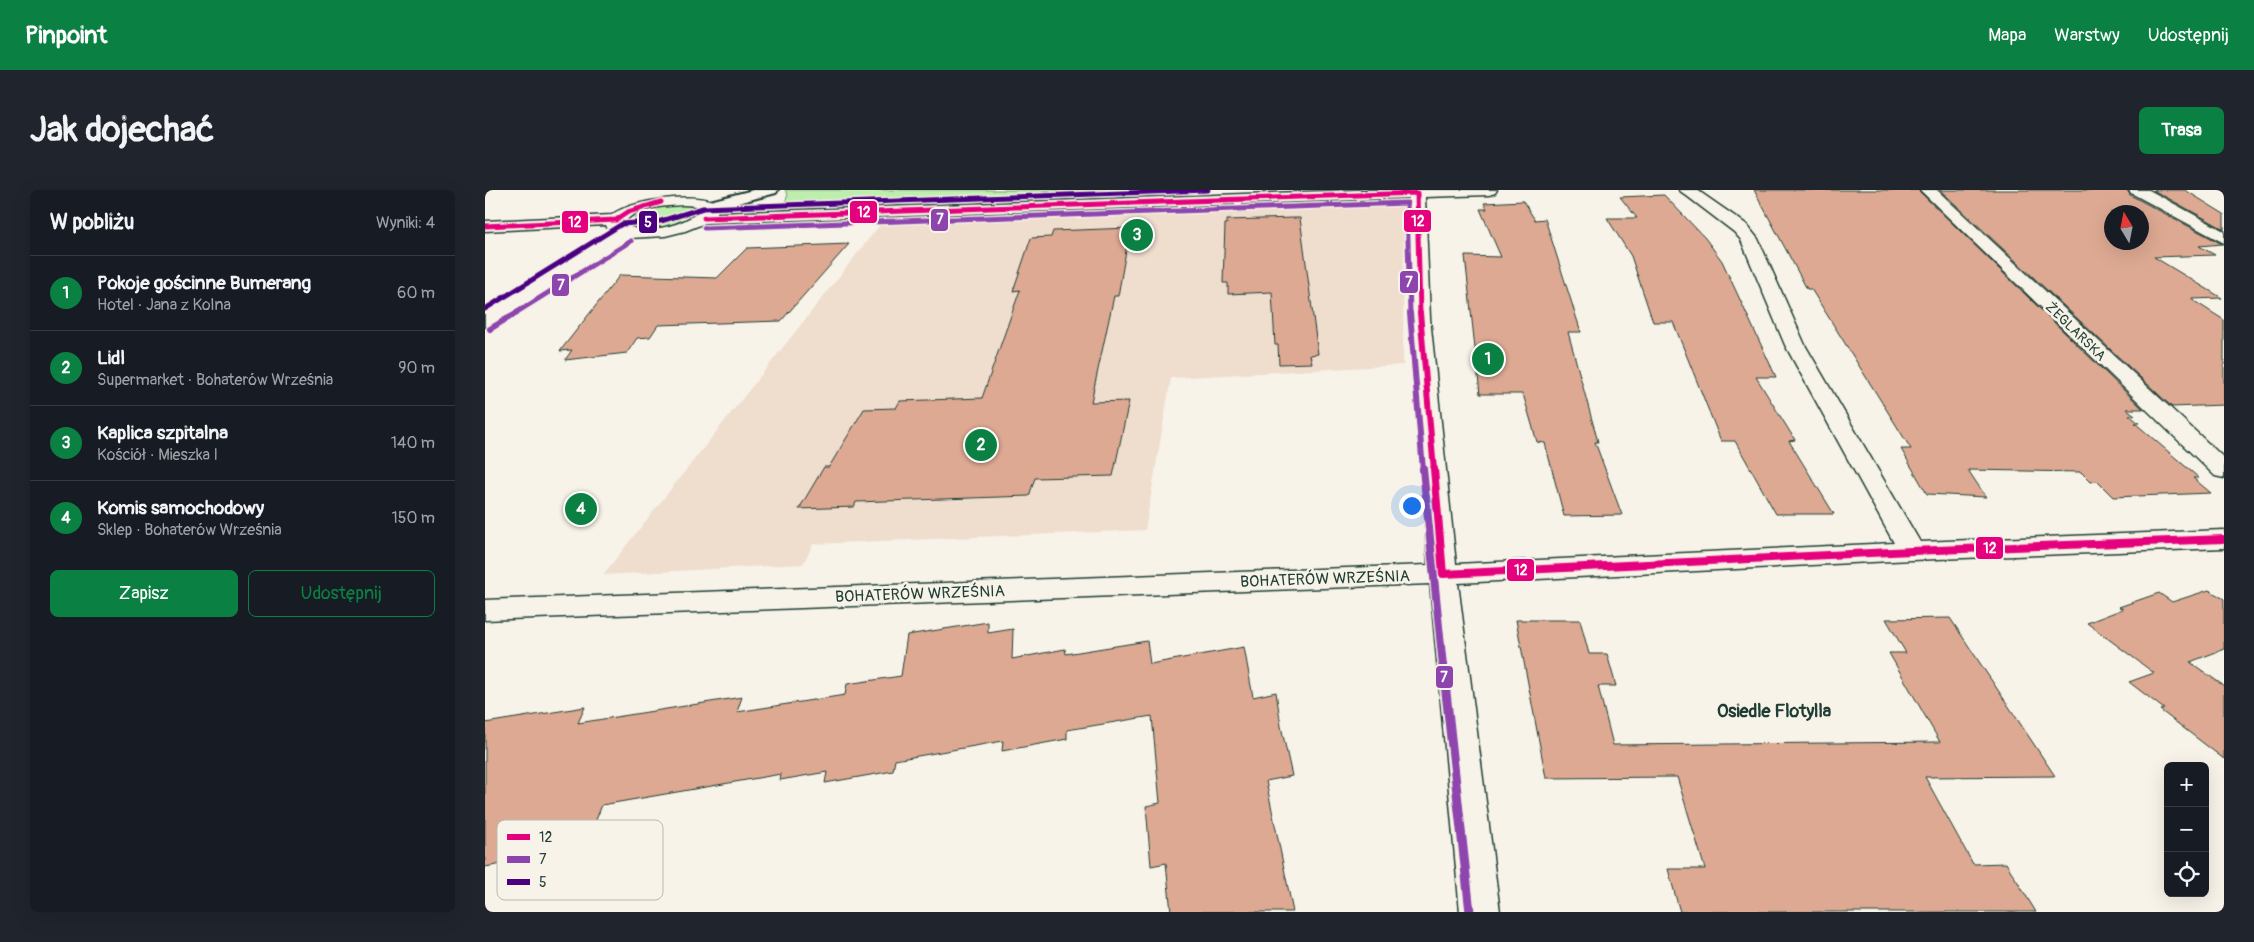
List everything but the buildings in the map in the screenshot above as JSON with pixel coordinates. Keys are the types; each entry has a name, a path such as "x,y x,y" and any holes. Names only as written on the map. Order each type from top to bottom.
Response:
{"street":[{"path":"684,200 699,190"},
{"path":"485,226 621,226 662,232 684,226 707,212 771,190"},
{"path":"707,212 1489,190"},
{"path":"1687,190 1740,228 1749,239 1795,345 1912,551"},
{"name":"ŻEGLARSKA","path":"1928,190 2224,472"},
{"path":"2137,190 2224,238"},
{"path":"1417,193 1422,338 1443,574 1480,912"},
{"path":"485,321 621,226 633,210 656,196 698,201 707,212"},
{"name":"BOHATERÓW WRZEŚNIA","path":"485,610 1443,574 1912,551 2224,539"}],"shaded area":[{"path":"1386,201 1404,207 1403,365 1171,378 1145,530 813,544 803,564 603,575 883,221"}],"green space":[{"path":"785,190 1158,190 832,202 820,208 782,209 788,195"},
{"path":"686,205 697,209 696,212 675,224 656,228 640,226 633,222 634,219 645,211 665,206"}],"transit line":[{"name":"5","path":"485,309 622,224 661,221 703,208 1208,190"},
{"name":"12","path":"704,218 1417,193 1420,318 1443,574 1912,551 2224,539"},
{"name":"12","path":"485,226 616,220 628,212 661,202"},
{"name":"7","path":"704,228 1407,203 1410,318 1415,378 1433,575 1470,912"},
{"name":"7","path":"490,329 631,241"}],"place":[{"name":"Kaplica szpitalna","path":"1137,235"},
{"name":"Pokoje gościnne Bumerang","path":"1488,359"},
{"name":"Lidl","path":"981,445"},
{"name":"Komis samochodowy","path":"581,509"}],"district":[{"name":"Osiedle Flotylla","path":"1774,711"}]}
